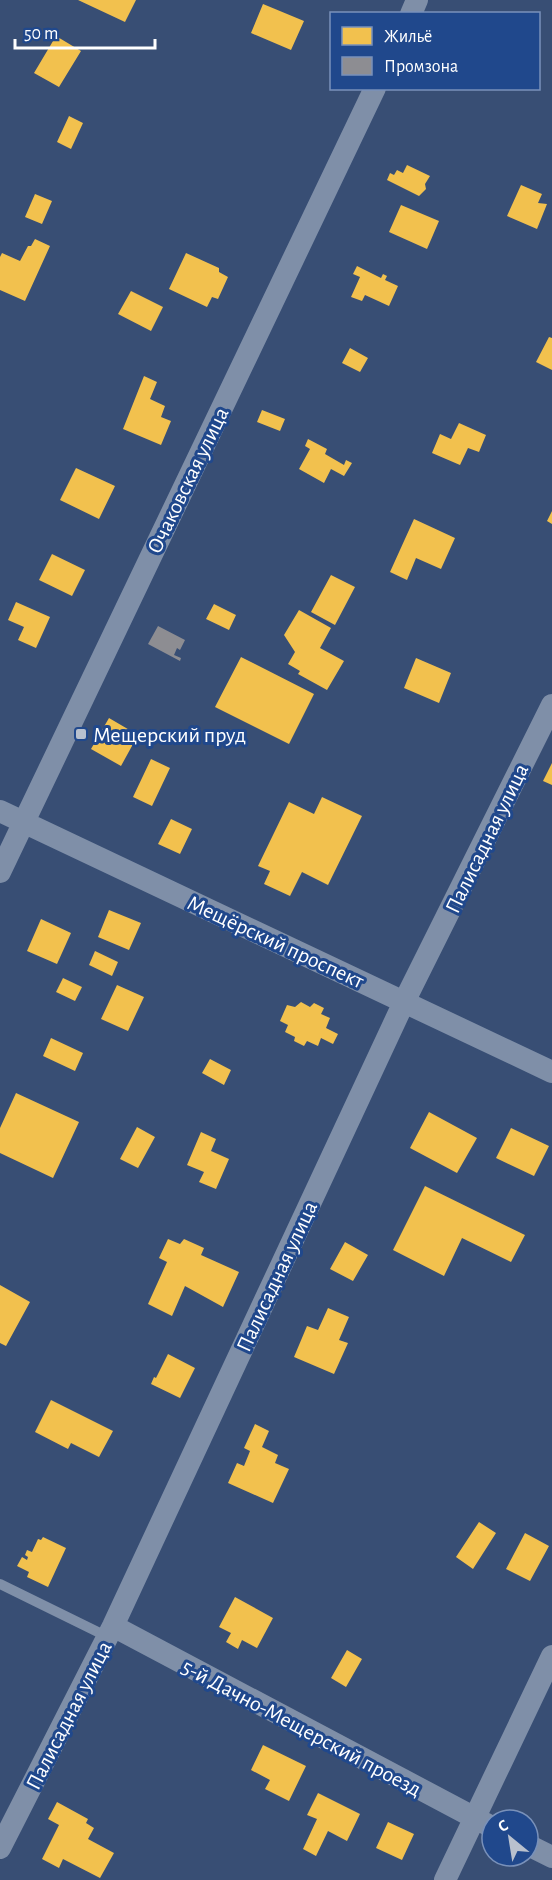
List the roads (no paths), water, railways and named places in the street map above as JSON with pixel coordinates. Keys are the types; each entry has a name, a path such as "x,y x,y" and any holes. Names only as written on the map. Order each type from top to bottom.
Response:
{"street":[{"name":"Очаковская улица","path":"0,872 374,90"},
{"name":"Палисадная улица","path":"0,1848 110,1631 404,1002 552,705"},
{"name":"Мещёрский проспект","path":"0,812 552,1072"},
{"name":"5-й Дачно-Мещерский проезд","path":"110,1631 480,1820"},
{"path":"490,1808 552,1656"},
{"path":"445,1880 480,1828"}],"lane":[{"path":"0,1584 110,1631"}],"place":[{"name":"Мещерский пруд","path":"81,734"}]}
